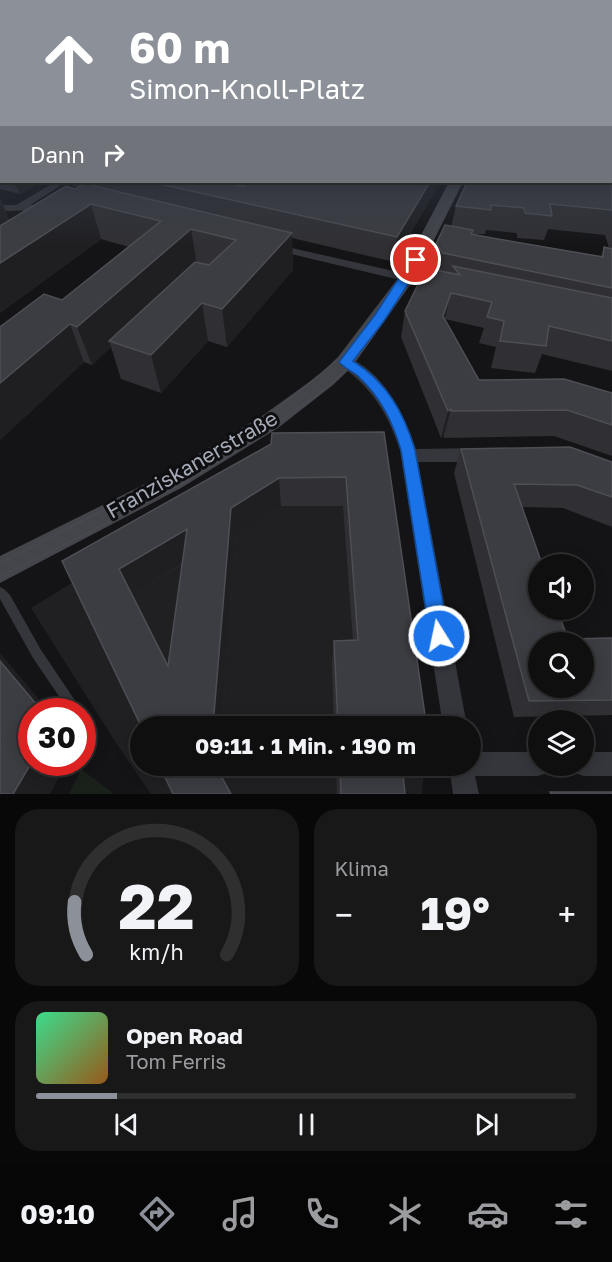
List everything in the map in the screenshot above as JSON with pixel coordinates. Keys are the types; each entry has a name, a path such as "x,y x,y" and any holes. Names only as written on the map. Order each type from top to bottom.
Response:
{"main road":[{"name":"Franziskanerstraße","path":"0,570 173,481 270,422 326,380 345,362 407,278 455,183"}],"street":[{"path":"16,209 59,183"},
{"path":"0,208 58,208"},
{"path":"260,243 456,288"},
{"path":"345,362 361,372 392,405 400,424 409,456 452,716"},
{"path":"409,456 500,454"},
{"path":"481,764 528,764"},
{"path":"594,764 612,764"},
{"path":"463,776 466,794"}],"lane":[{"path":"0,592 37,654 67,698"}],"shaded area":[{"path":"385,458 420,716 130,716 130,763 96,711 96,698 88,698 31,608 275,459"},
{"path":"78,776 90,776 114,794 69,794"},
{"path":"139,776 423,776 422,794 151,794"}],"building":[{"path":"85,183 96,183 94,186 292,233 222,309 202,303 151,355 109,341 195,262 209,265 236,240 191,229 77,327 70,324 0,383 0,327 44,294 62,300 161,221 91,204 0,263 0,226 66,186 75,189"},
{"path":"155,183 226,183 244,187 242,183 429,183 397,237"},
{"path":"467,183 612,183 612,210 550,204 552,216 525,213 524,208 491,205 491,210 456,206"},
{"path":"445,225 473,230 471,234 603,257 604,247 612,249 612,288 443,253 436,244"},
{"path":"453,266 612,298 612,341 549,326 546,346 500,341 504,321 487,317 492,302 451,293 443,316 479,380 564,379 612,393 612,425 567,410 451,411 451,409 448,411 405,311 426,268 460,275"},
{"path":"384,432 425,715 338,716 334,641 358,640 346,477 279,478 231,508 214,716 136,716 62,561 271,444 272,433","holes":["187,529 168,666 119,569"]},
{"path":"570,447 612,462 612,497 577,485 514,484 538,554 528,554 528,620 561,620 565,632 528,632 528,697 461,449"},
{"path":"594,638 612,638 612,700 529,701 528,698 594,698"},
{"path":"0,661 31,698 18,698 18,776 24,776 13,794 0,794"},
{"path":"164,776 221,776 231,794 173,794"},
{"path":"340,776 403,776 405,794 341,794"},
{"path":"550,792 612,792 612,794 551,794"}],"tram line":[{"path":"0,577 144,504 215,464 282,420 335,380 350,365 382,323 410,277 459,183"},
{"path":"0,563 171,476 266,418 340,358 384,304"}],"route":[{"path":"416,260 407,278 345,362 361,372 392,405 400,424 408,450 439,636"}]}
